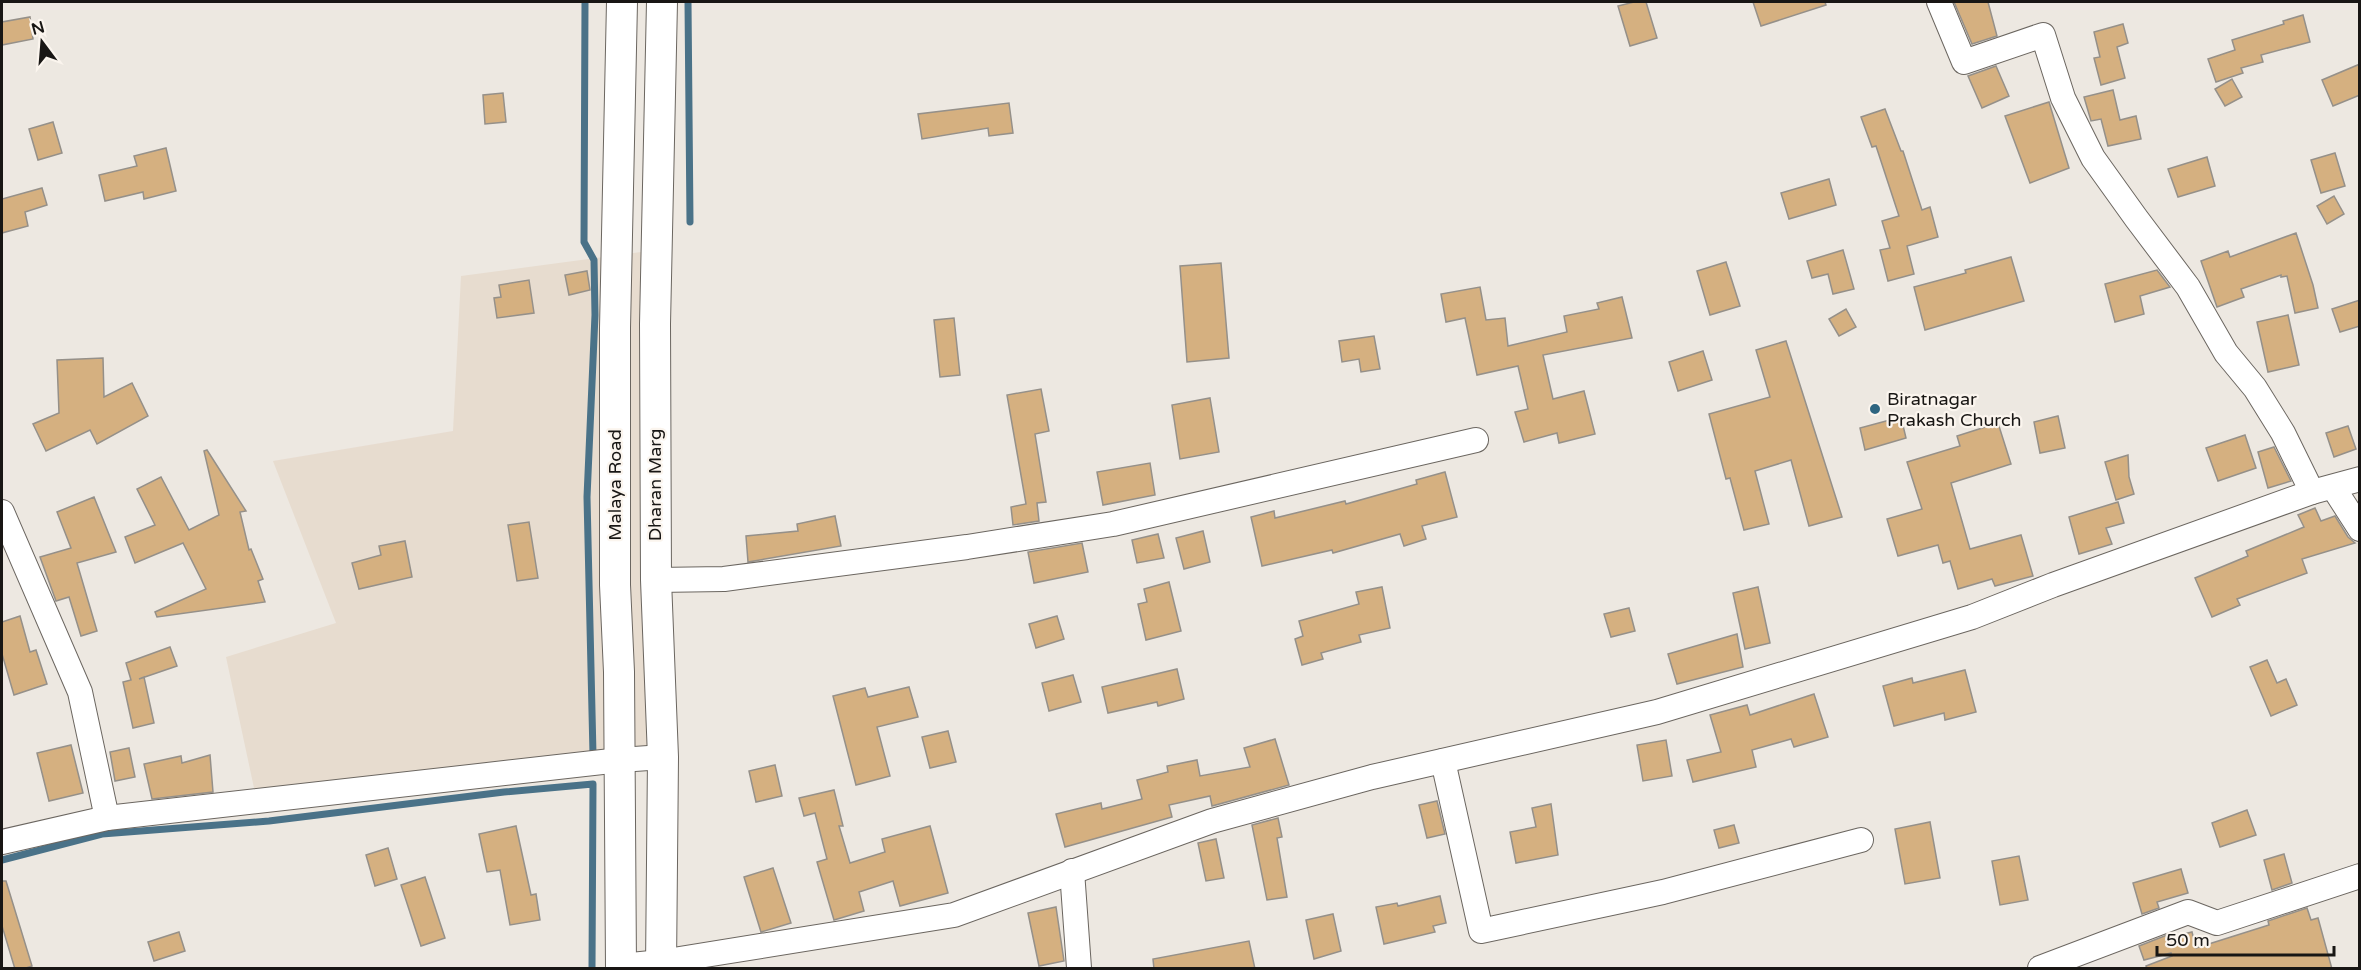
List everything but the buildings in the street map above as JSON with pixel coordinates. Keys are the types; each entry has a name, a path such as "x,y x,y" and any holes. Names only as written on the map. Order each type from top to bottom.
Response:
{"main road":[{"name":"Malaya Road","path":"621,967 620,760 615,585 615,328 622,2"},
{"name":"Dharan Marg","path":"661,965 663,757 656,580 656,250 662,90 662,2"}],"street":[{"path":"1939,2 1964,62 2043,35 2063,98 2093,158 2188,287 2226,353 2255,388 2323,490 2360,529"},
{"path":"656,580 724,579 967,547 1113,524 1476,440"},
{"path":"621,967 661,965 954,915 1212,821 1371,777 1657,712 1972,617 2053,585 2360,479"},
{"path":"2,512 80,692 107,818"},
{"path":"2,842 107,818 663,757"},
{"path":"1443,761 1481,931 1663,892 1861,840"},
{"path":"1072,871 1079,969"},
{"path":"2040,968 2188,912 2217,923 2360,876"}],"shaded area":[{"path":"656,250 663,757 257,802 226,657 336,623 273,461 453,431 461,276"}],"waterway":[{"path":"585,2 584,242 594,260 595,315 587,497 593,754"},
{"path":"688,2 690,222"},
{"path":"2,860 102,834 269,821 504,792 593,784 592,968"}],"place":[{"name":"Biratnagar Prakash Church","path":"1875,409"}]}
